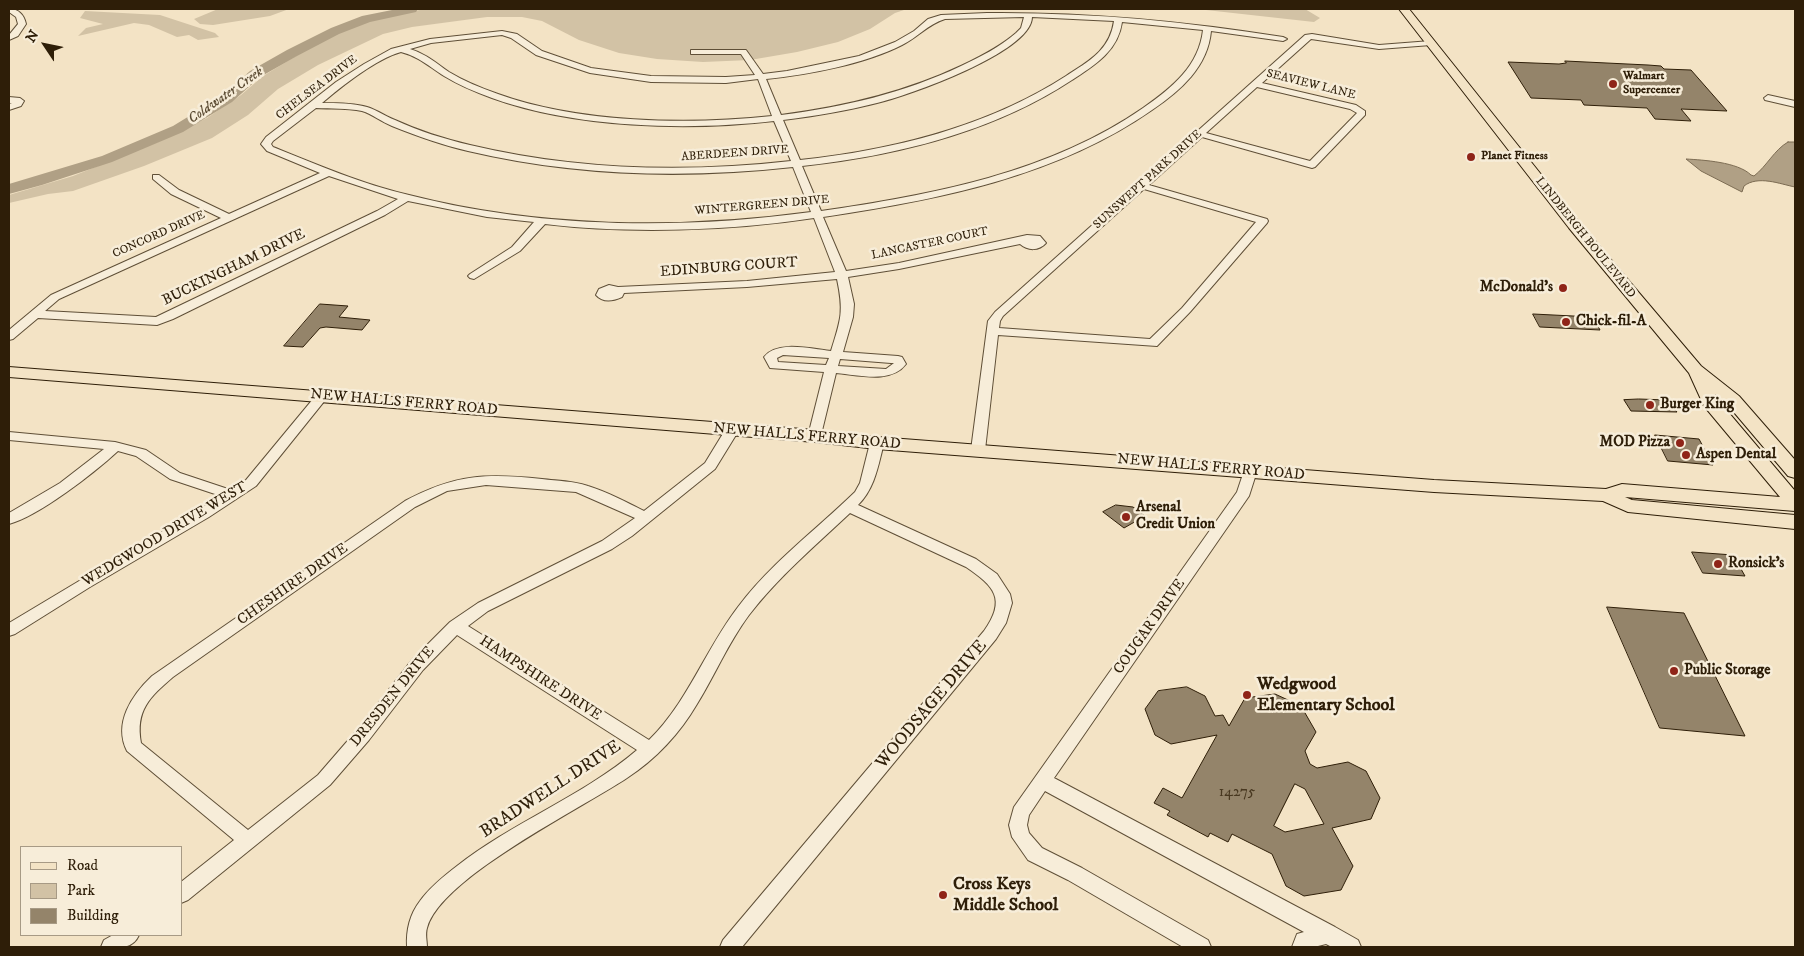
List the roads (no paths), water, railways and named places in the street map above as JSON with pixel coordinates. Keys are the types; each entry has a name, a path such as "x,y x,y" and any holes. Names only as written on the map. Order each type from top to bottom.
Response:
{"main road":[{"name":"LINDBERGH BOULEVARD","path":"1404,9 1560,208 1695,370 1733,400 1795,472"},
{"name":"LINDBERGH BOULEVARD","path":"1695,370 1710,402 1795,504"},
{"name":"NEW HALLS FERRY ROAD","path":"9,372 815,436 877,443 1434,486 1607,495 1622,490 1795,504"},
{"path":"1747,501 1764,490 1763,466"},
{"name":"NEW HALLS FERRY ROAD","path":"1607,495 1628,506 1795,522"}],"street":[{"path":"12,10 28,9"},
{"path":"9,38 15,34 22,24 20,16 12,10"},
{"path":"761,78 862,58 898,44 938,18 971,15 1118,18 1207,27 1282,39"},
{"path":"401,48 424,57 442,71 485,93 558,112 600,118 668,122 776,118 830,110 886,98 956,74 1015,38 1028,24 1028,15"},
{"name":"ABERDEEN DRIVE","path":"314,105 366,110 439,140 524,159 568,165 672,170 797,163 857,154 905,144 959,130 1009,111 1053,89 1102,55 1114,39 1118,18"},
{"name":"WINTERGREEN DRIVE","path":"266,144 270,149 328,173 406,198 469,210 542,220 676,224 753,221 818,215 898,202 964,188 1026,169 1090,143 1135,117 1161,99 1186,76 1201,57 1206,45 1207,27"},
{"name":"CHELSEA DRIVE","path":"266,144 274,135 340,84 376,61 401,48 430,41 502,33 514,36 532,49 550,57 612,74 688,80 761,78"},
{"name":"SUNSWEPT PARK DRIVE","path":"978,450 994,321 1005,307 1308,37 1319,37 1379,47 1431,43"},
{"path":"694,52 743,52 761,78 842,275 848,304 847,317 831,370 815,436"},
{"name":"SEAVIEW LANE","path":"1200,134 1312,165 1362,113 1359,110 1256,84"},
{"path":"1768,98 1795,104"},
{"path":"9,100 20,101 18,104 9,107"},
{"name":"CONCORD DRIVE","path":"9,336 56,297 328,173"},
{"path":"156,177 175,192 229,218"},
{"path":"993,331 1153,343 1186,310 1263,221 1143,186"},
{"name":"BUCKINGHAM DRIVE","path":"35,314 157,321 169,317 381,213 406,198"},
{"path":"474,276 516,249 542,220"},
{"name":"LANCASTER COURT","path":"842,275 899,266 1024,240"},
{"name":"EDINBURG COURT","path":"618,290 746,284 842,275"},
{"path":"783,350 837,354 898,360 900,364 893,371 886,373 774,365 770,357 783,350"},
{"name":"WEDGWOOD DRIVE WEST","path":"9,630 251,484 322,396"},
{"name":"DRESDEN DRIVE","path":"182,893 324,780 359,740 422,658 439,640 483,607 607,545 710,466 732,430"},
{"path":"9,436 115,446 141,453 175,476 188,482 233,495"},
{"name":"BRADWELL DRIVE","path":"417,947 417,928 425,911 437,894 469,867 623,771 649,749 683,713 742,614 758,593 849,507 867,483 877,443"},
{"path":"9,519 75,478 115,446"},
{"name":"COUGAR DRIVE","path":"1201,947 1076,874 1035,854 1021,837 1018,825 1020,813 1244,493 1250,471"},
{"name":"CHESHIRE DRIVE","path":"248,840 133,746 130,721 135,707 147,690 167,672 410,504 444,487 472,480 490,479 570,486 606,498 645,517"},
{"name":"WOODSAGE DRIVE","path":"730,947 990,635 999,624 1003,614 1004,599 999,585 986,572 971,563 849,507"},
{"name":"HAMPSHIRE DRIVE","path":"456,626 649,749"},
{"path":"1044,781 1351,947"},
{"path":"1302,947 1304,941 1328,934"},
{"path":"111,947 128,936"}],"waterway":[{"name":"Coldwater Creek","path":"9,189 37,182 107,159 178,129 227,99 255,74 292,53 335,31 366,19 412,9"}],"place":[{"name":"Walmart Supercenter","path":"1613,84"},
{"name":"Planet Fitness","path":"1471,157"},
{"name":"McDonald's","path":"1563,288"},
{"name":"Chick-fil-A","path":"1566,322"},
{"name":"Burger King","path":"1650,405"},
{"name":"MOD Pizza","path":"1680,443"},
{"name":"Aspen Dental","path":"1686,455"},
{"name":"Arsenal Credit Union","path":"1126,517"},
{"name":"Ronsick's","path":"1718,564"},
{"name":"Public Storage","path":"1674,671"},
{"name":"Wedgwood Elementary School","path":"1247,695"},
{"name":"Cross Keys Middle School","path":"943,895"}]}
